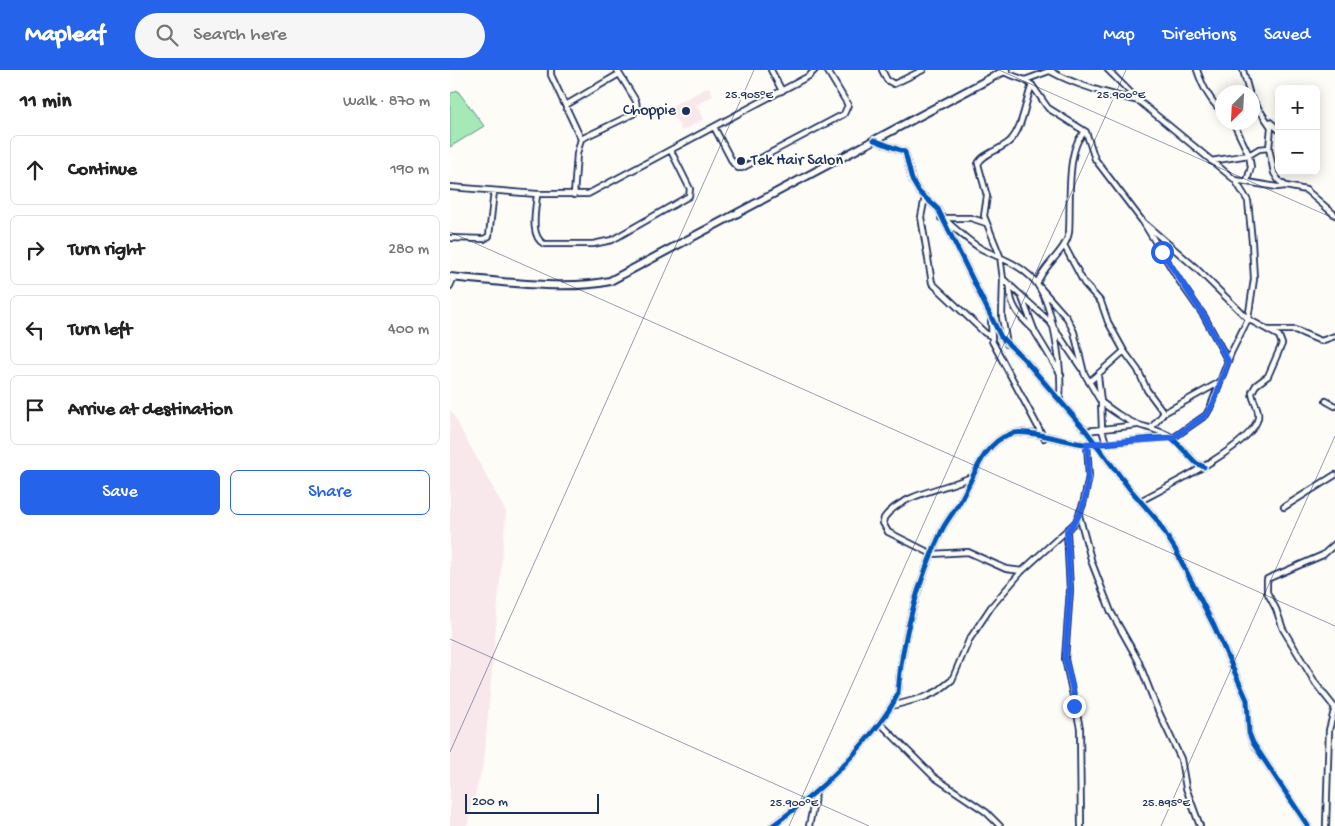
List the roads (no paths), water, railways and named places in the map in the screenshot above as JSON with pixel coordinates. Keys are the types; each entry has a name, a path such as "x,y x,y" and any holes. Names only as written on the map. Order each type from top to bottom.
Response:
{"main road":[{"path":"452,277 568,285 596,284 610,281 995,73 1004,71"}],"street":[{"path":"551,70 550,75 581,139 577,154 574,195"},
{"path":"771,70 782,91"},
{"path":"450,187 537,194 574,195 596,191 782,91 809,76 815,70"},
{"path":"714,127 733,163 738,168 742,168 846,112 848,105 827,70"},
{"path":"882,70 887,80 894,84 923,70"},
{"path":"1025,80 1052,70 1065,79 1094,90 1139,101"},
{"path":"772,826 816,793 847,763 892,706 898,693 904,643 932,554 949,517 961,500 984,456 1002,437 1026,431 1044,438 1087,444 1173,438 1206,415 1214,402 1228,361 1248,319 1254,280 1248,201 1235,180 1139,101 1108,70"},
{"path":"1197,70 1215,103"},
{"path":"1243,70 1248,85"},
{"path":"1004,71 1032,85 1048,108 1086,132 1095,159 1143,222 1180,282 1204,316 1228,361"},
{"path":"566,105 618,72 636,101 637,109 633,114 581,139"},
{"path":"1007,344 1002,317 1003,279 1000,256 984,216 987,196 978,164 982,158 999,149 1014,136 1032,85"},
{"path":"1260,110 1275,127"},
{"path":"1269,122 1271,127 1269,148 1274,173 1286,186"},
{"path":"1237,130 1249,155 1251,167 1248,181"},
{"path":"1060,399 1061,374 1046,302 1037,284 1040,274 1064,245 1069,231 1074,151 1080,136 1086,132"},
{"path":"874,140 905,152 912,180 918,192 938,209 991,317 1007,344 1060,399 1086,430 1156,519 1175,549 1214,626 1247,700 1249,733 1252,743 1308,826"},
{"path":"1211,161 1249,155 1259,149 1269,148"},
{"path":"537,194 535,235 540,242 544,244 593,244 612,240 689,196 690,190 671,151"},
{"path":"1235,180 1306,190 1335,215"},
{"path":"450,238 484,239 489,236 494,192"},
{"path":"925,197 921,217 932,282 985,333 991,336"},
{"path":"941,218 971,218 986,223"},
{"path":"941,218 978,247 1000,256 1029,275 1067,318 1078,346 1084,374"},
{"path":"1140,501 1204,467 1249,432 1257,421 1258,408 1252,392 1268,376 1282,344 1278,336 1248,319 1196,268 1143,222"},
{"path":"1064,245 1084,283 1100,302 1108,322 1124,351 1138,370 1147,390 1164,413"},
{"path":"450,286 452,277"},
{"path":"1003,279 1050,322 1101,402 1123,418 1173,438 1196,463 1204,467"},
{"path":"1010,285 1011,302 1021,318 1035,332"},
{"path":"1020,294 1035,332 1061,374"},
{"path":"991,317 991,336 1044,438"},
{"path":"1268,330 1295,330 1321,341 1335,336"},
{"path":"1089,382 1124,351"},
{"path":"1098,376 1102,430 1106,443"},
{"path":"1151,428 1164,413 1220,382"},
{"path":"1326,401 1335,406"},
{"path":"1086,430 1102,430 1139,425"},
{"path":"892,706 925,697 938,691 952,680 975,629 990,607 1022,571 1067,531 1079,515 1089,477 1087,444"},
{"path":"975,472 962,481 921,494 894,508 884,518 883,523 888,532 932,554 968,552 1006,569 1022,571"},
{"path":"1284,507 1335,475"},
{"path":"1079,515 1092,563 1111,612 1138,660 1156,706 1181,759 1186,788 1200,826"},
{"path":"1067,531 1070,590 1065,659 1080,728 1081,826"},
{"path":"1326,826 1329,730 1335,708 1316,684 1283,629 1276,609 1267,592 1266,585 1267,579 1324,555 1335,544"},
{"path":"880,723 934,777 986,812 1000,826"},
{"path":"809,826 816,793"}],"place":[{"name":"Choppie","path":"686,111"},
{"name":"Tek Hair Salon","path":"741,161"}]}
